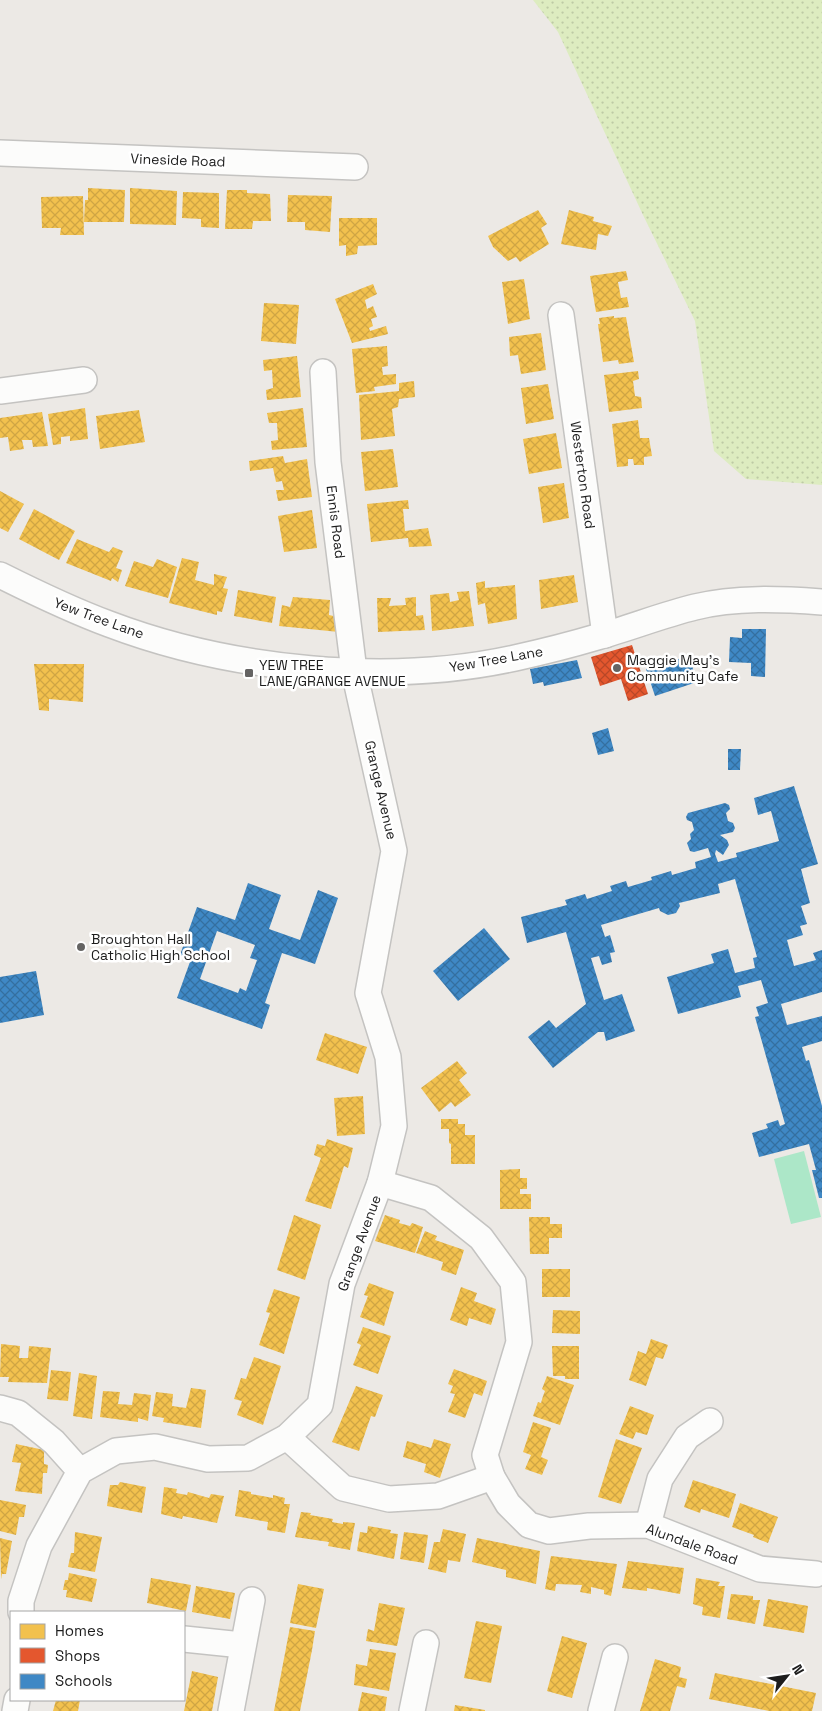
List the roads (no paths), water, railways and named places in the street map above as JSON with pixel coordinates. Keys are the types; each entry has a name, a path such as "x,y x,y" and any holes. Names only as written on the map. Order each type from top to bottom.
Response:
{"street":[{"name":"Vineside Road","path":"0,153 356,167"},
{"name":"Westerton Road","path":"561,315 605,635"},
{"name":"Ennis Road","path":"323,372 328,462 354,671"},
{"path":"0,391 84,380"},
{"name":"Yew Tree Lane","path":"0,575 47,599 110,624 174,645 238,659 301,668 354,671 464,667 514,658 605,635 696,607 726,602 779,599 822,602"},
{"name":"Grange Avenue","path":"80,1471 116,1451 155,1447 208,1459 248,1458 287,1437 320,1405 342,1284 380,1183 394,1126 388,1057 368,993 394,851 354,671"},
{"name":"Alundale Road","path":"380,1183 431,1198 482,1238 513,1282 519,1342 485,1455 492,1477 508,1504 529,1525 549,1531 589,1526 648,1525 760,1568 816,1574"},
{"path":"0,1408 18,1413 54,1442 80,1471 39,1546 14,1603"},
{"path":"648,1525 660,1479 687,1437 710,1421"},
{"path":"287,1437 343,1488 389,1499 438,1496 492,1477"},
{"path":"231,1711 252,1600"},
{"path":"185,1638 242,1645"},
{"path":"412,1711 426,1643"},
{"path":"601,1711 615,1657"}],"place":[{"name":"Maggie May's Community Cafe","path":"617,668"},
{"name":"YEW TREE LANE/GRANGE AVENUE","path":"249,673"},
{"name":"Broughton Hall Catholic High School","path":"81,947"}]}
